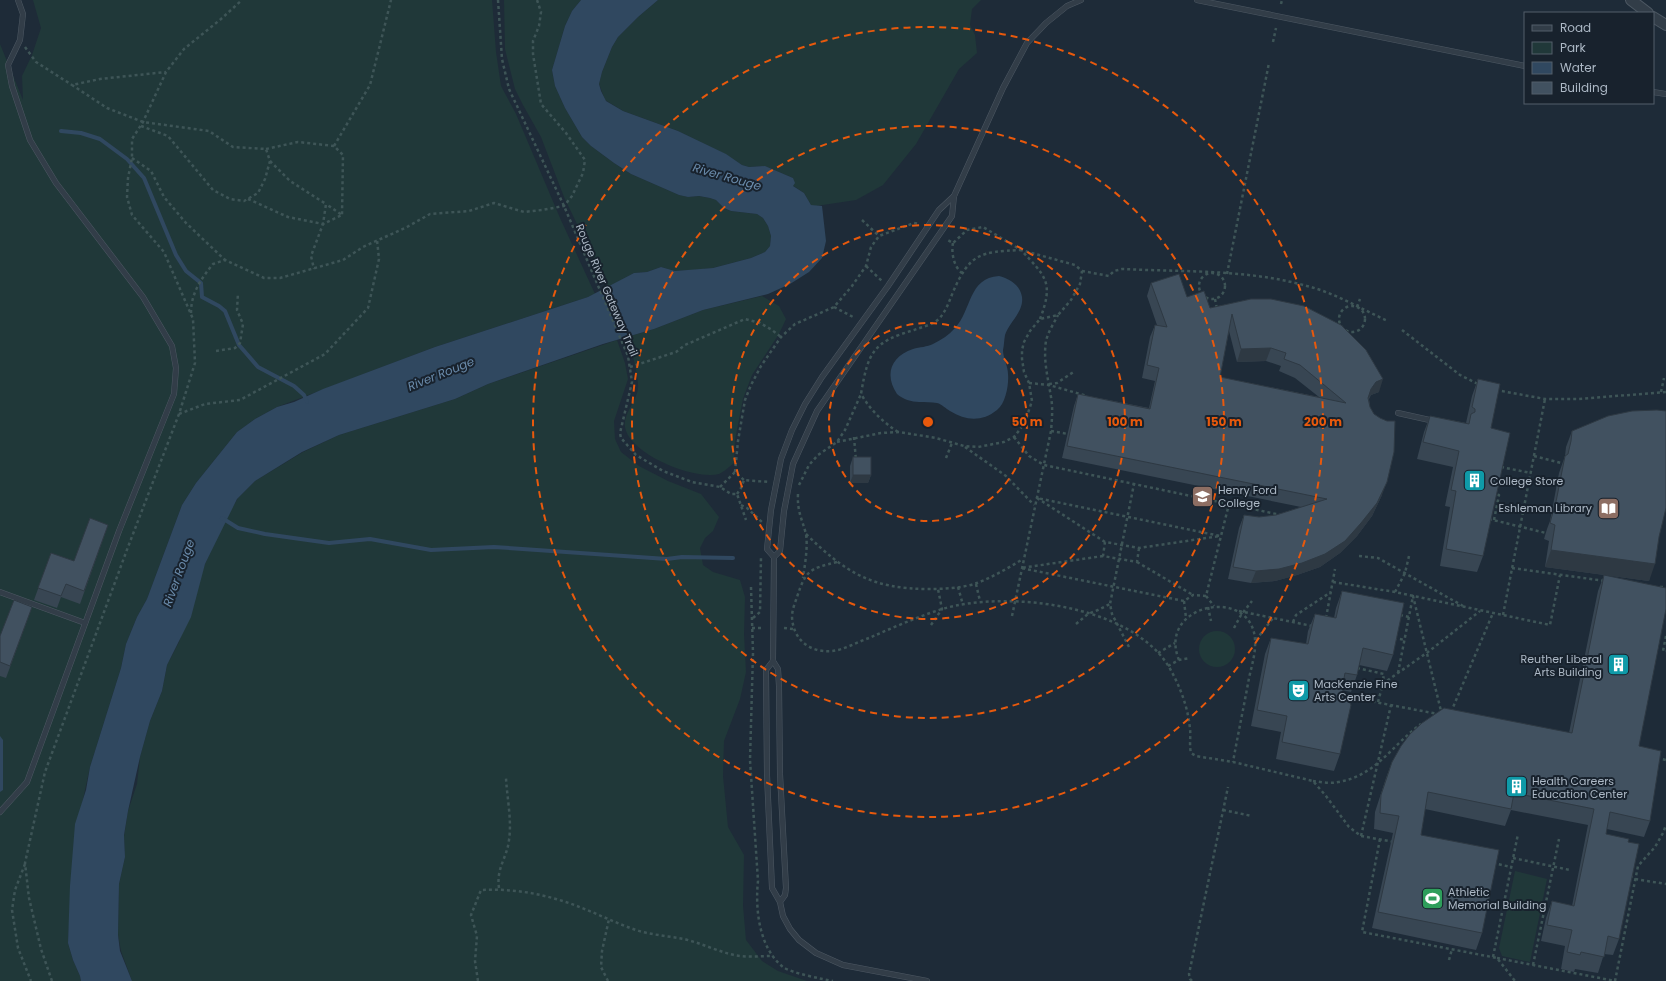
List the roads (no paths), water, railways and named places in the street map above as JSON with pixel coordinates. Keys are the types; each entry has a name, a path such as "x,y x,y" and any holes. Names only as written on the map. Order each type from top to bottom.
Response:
{"street":[{"path":"1631,0 1647,12"},
{"path":"1654,18 1666,25"}],"lane":[{"path":"0,812 26,782 118,531 174,394 176,368 172,346 143,297 56,183 30,140 12,86 8,65 20,40 23,14 18,0"},
{"path":"774,557 780,551 784,511 793,464 817,411 952,216 954,196 1003,88 1027,43 1046,23 1067,6 1081,0"},
{"path":"1197,0 1524,66"},
{"path":"1654,92 1666,94"},
{"path":"927,981 843,965 816,953 799,940 790,929 783,916 780,902 772,888 767,775 766,670 772,661 774,557 767,549 773,497 781,459 792,430 805,404 822,377 888,286 939,210 954,196"},
{"path":"1398,413 1443,422"},
{"path":"0,592 85,623"},
{"path":"772,661 778,669 780,774 786,888 785,895 780,902"}],"water":[{"name":"River Rouge","path":"581,0 658,0 618,37 612,47 599,84 606,101 623,111 678,131 726,154 742,165 749,167 765,166 793,178 795,183 793,186 804,193 811,205 822,206 826,241 822,258 809,272 790,284 768,294 703,310 654,329 603,344 488,384 455,399 339,435 302,452 255,481 237,499 205,564 191,617 167,665 162,691 150,721 140,757 124,835 125,857 119,884 118,935 120,951 132,981 81,981 68,943 70,886 75,824 86,790 90,767 121,668 126,644 137,617 147,599 182,505 196,483 237,432 255,419 277,407 294,402 323,389 435,347 588,297 634,273 647,272 661,267 675,271 713,268 751,258 765,252 770,246 771,236 768,226 763,218 757,214 731,211 724,208 716,200 710,198 679,195 631,174 591,146 582,137 565,108 555,86 552,70 565,26 572,11"},
{"path":"999,276 1014,283 1019,289 1022,297 1019,312 1005,335 1003,350 1008,371 1008,383 1005,398 1000,407 986,417 974,419 962,417 948,410 942,405 933,402 913,401 899,396 893,387 891,373 892,367 899,356 913,349 931,345 948,335 955,328 965,313 972,296 981,282 989,278"},
{"path":"0,736 3,740 3,790 0,792"}],"waterway":[{"path":"61,131 81,133 100,139 127,159 144,178 176,255 186,271 201,283 202,297 225,311 239,345 258,367 294,386 304,395 307,402"},
{"path":"222,518 238,528 265,534 329,543 370,539 431,550 494,547 667,559 682,557 733,558"}],"place":[{"name":"College Store","path":"1474,481"},
{"name":"Henry Ford College","path":"1202,496"},
{"name":"Eshleman Library","path":"1608,508"},
{"name":"Reuther Liberal Arts Building","path":"1618,665"},
{"name":"MacKenzie Fine Arts Center","path":"1299,690"},
{"name":"Health Careers Education Center","path":"1517,787"},
{"name":"Athletic Memorial Building","path":"1433,898"}]}
